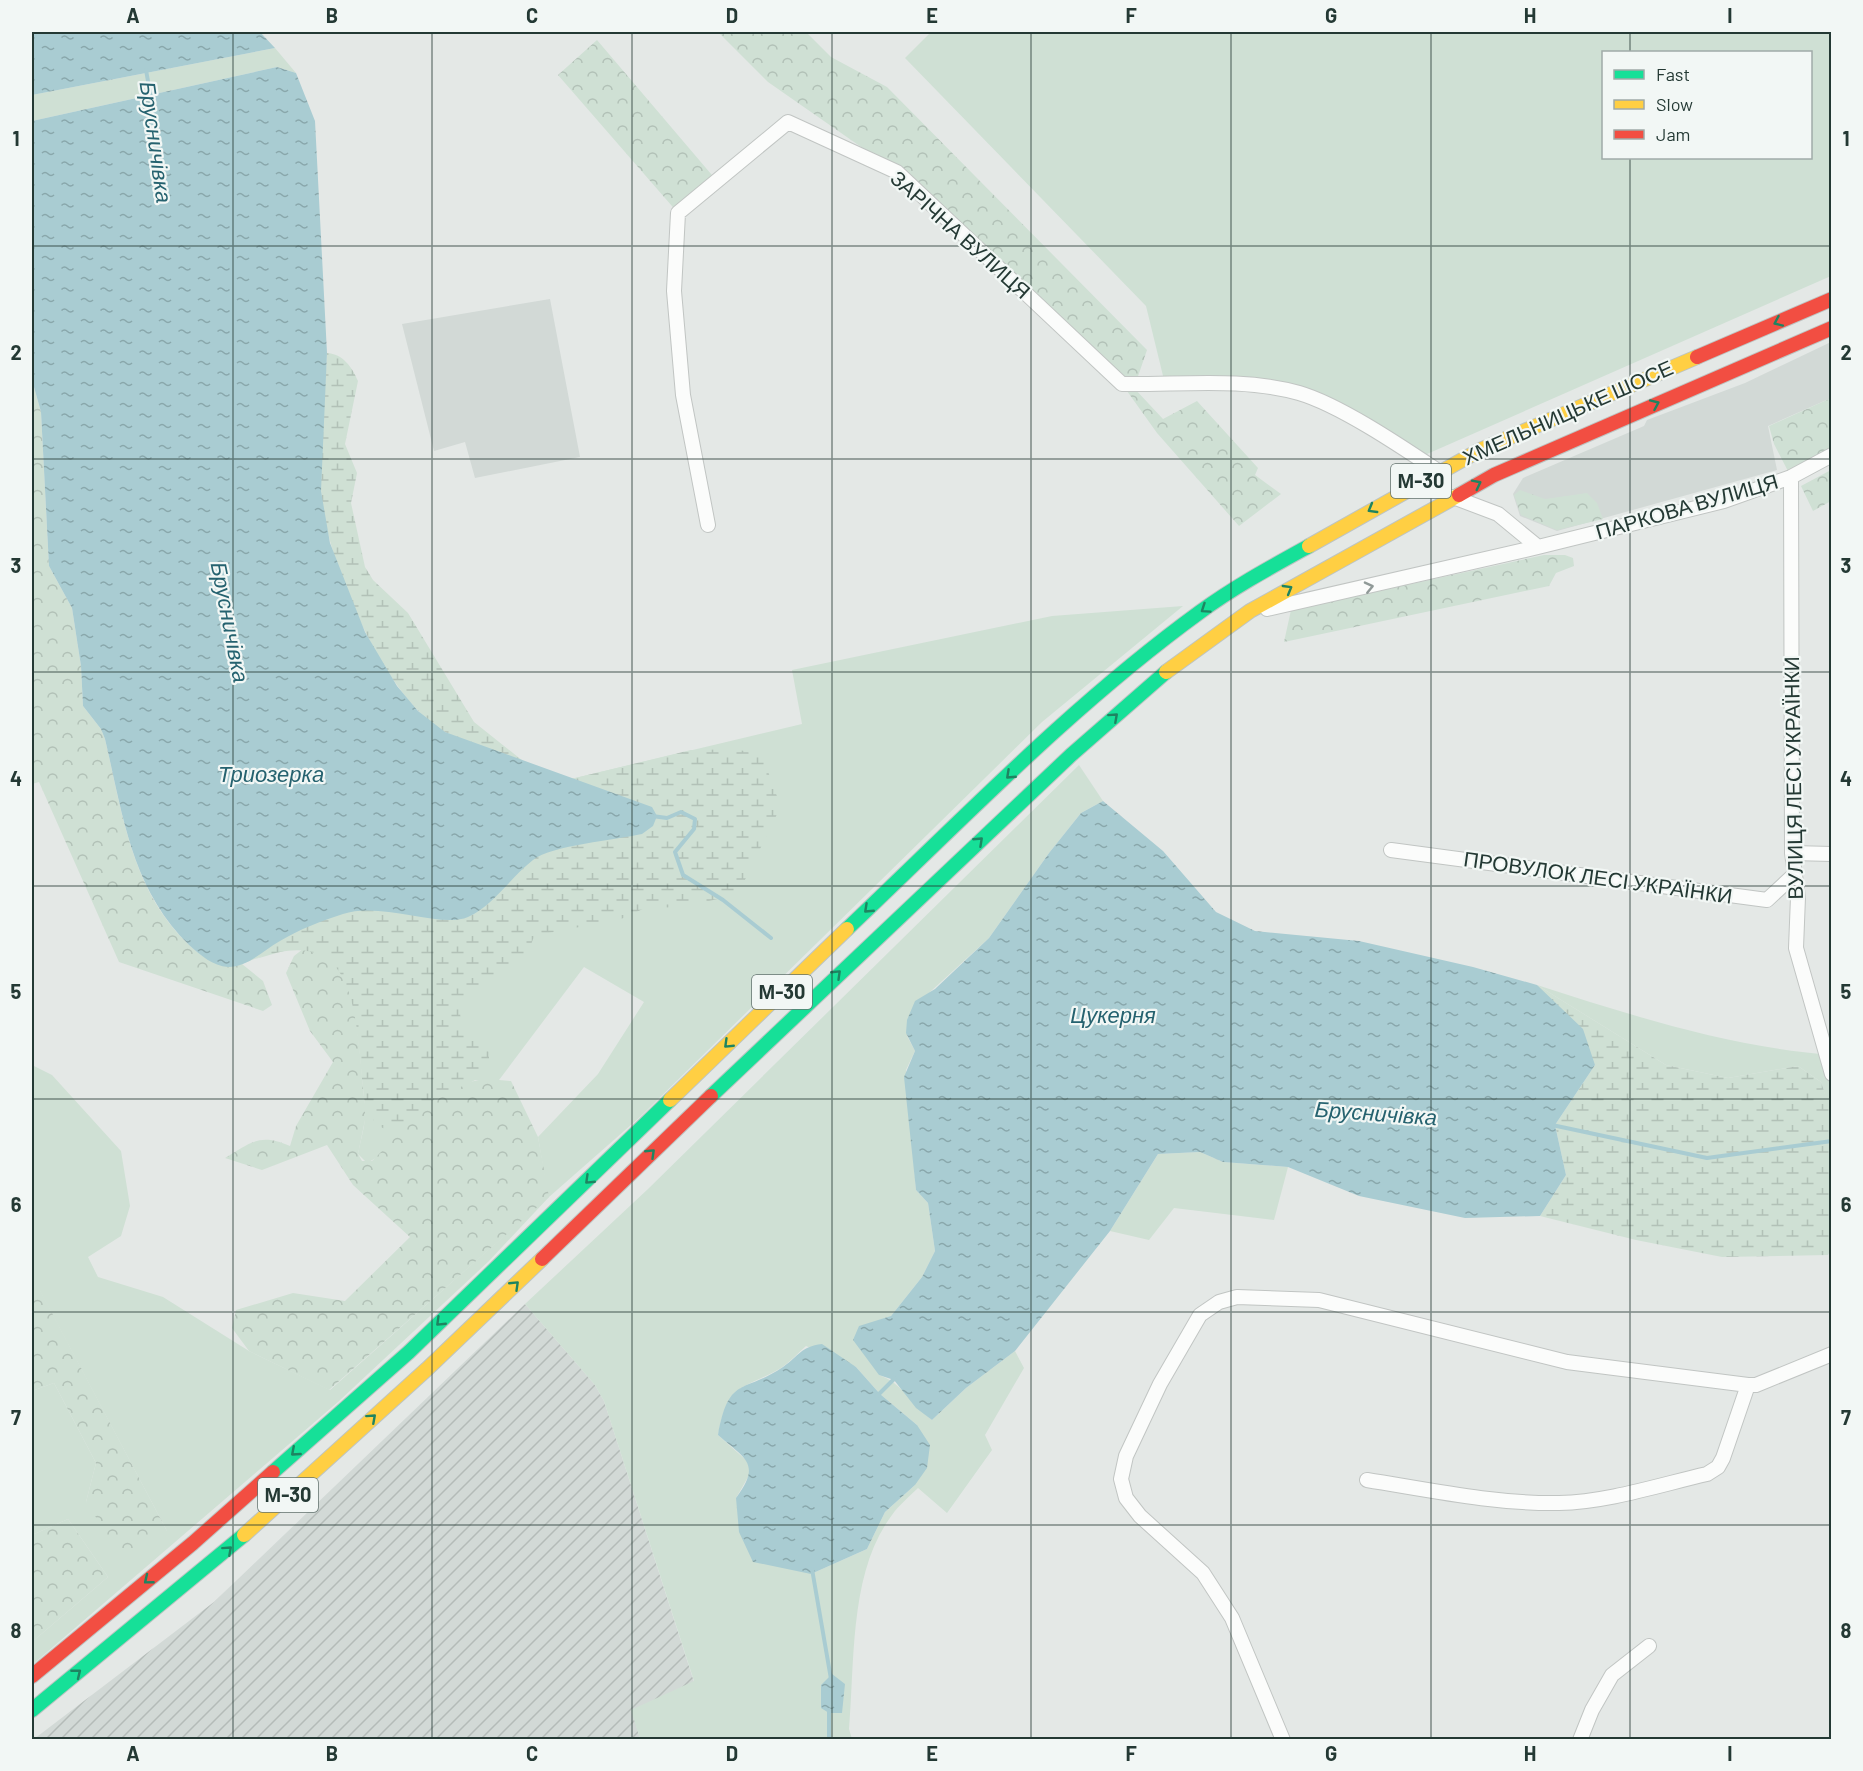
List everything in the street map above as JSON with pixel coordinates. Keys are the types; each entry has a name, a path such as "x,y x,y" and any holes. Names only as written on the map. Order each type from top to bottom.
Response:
{"highway":[{"name":"ХМЕЛЬНИЦЬКЕ ШОСЕ","path":"32,1676 193,1543 409,1352 847,929 1053,735 1140,658 1200,612 1246,581 1438,471 1490,446 1832,299"},
{"name":"ХМЕЛЬНИЦЬКЕ ШОСЕ","path":"32,1710 211,1565 418,1377 866,946 1071,755 1157,679 1250,610 1451,497 1494,475 1832,328"},
{"path":"1438,471 1451,497"}],"street":[{"name":"ЗАРІЧНА ВУЛИЦЯ","path":"708,525 683,395 674,291 678,213 788,122 897,172 1122,384 1243,384 1299,393 1325,403 1438,471"},
{"name":"ПАРКОВА ВУЛИЦЯ","path":"1250,610 1285,607 1724,501 1791,477 1832,455"},
{"name":"ВУЛИЦЯ ЛЕСІ УКРАЇНКИ","path":"1791,477 1792,853 1795,874 1796,948 1832,1074"},
{"path":"1451,497 1498,514 1538,547"},
{"name":"ПРОВУЛОК ЛЕСІ УКРАЇНКИ","path":"1391,850 1767,900 1795,874"},
{"path":"1792,853 1832,854"},
{"path":"1283,1740 1232,1618 1203,1573 1133,1507 1126,1498 1121,1479 1126,1456 1160,1384 1200,1315 1219,1302 1237,1297 1319,1300 1567,1362 1748,1385 1756,1385 1832,1354"},
{"path":"1367,1480 1473,1496 1558,1503 1591,1500 1707,1474 1718,1467 1723,1458 1748,1385"},
{"path":"1580,1740 1592,1710 1612,1675 1648,1646"}],"shaded area":[{"path":"550,299 580,457 475,478 465,442 434,451 402,324"},
{"path":"1831,342 1831,398 1768,426 1777,470 1557,531 1520,516 1513,494 1523,478 1644,426 1647,420 1745,383"},
{"path":"525,1304 595,1385 604,1401 694,1682 632,1710 640,1739 34,1739 214,1602"}],"green space":[{"path":"718,32 806,32 831,57 887,87 1147,350 1134,388 1163,419 1197,401 1258,468 1255,475 1281,494 1239,526 1157,433 1122,384 897,172 768,82"},
{"path":"931,32 1831,32 1831,276 1418,458 1299,393 1165,384 1146,306 905,58"},
{"path":"597,40 717,181 678,213 558,75"},
{"path":"275,48 296,73 277,67 32,121 32,95"},
{"path":"327,353 338,356 346,362 358,381 345,444 357,473 351,503 365,567 373,580 408,613 474,722 523,761 454,737 423,715 401,690 380,659 362,624 333,552 321,490 321,439"},
{"path":"32,380 41,412 49,566 72,608 81,666 83,706 101,729 105,739 131,847 153,898 167,921 186,942 211,961 226,965 242,964 263,981 272,1005 263,1011 119,962 39,782 32,784"},
{"path":"1831,398 1831,455 1791,477 1774,444 1769,426"},
{"path":"1831,470 1831,501 1813,511 1801,486"},
{"path":"1520,490 1545,499 1587,493 1597,503 1603,519 1557,530 1521,515 1514,495"},
{"path":"1544,555 1565,555 1573,558 1574,566 1556,573 1549,586 1284,642 1291,610"},
{"path":"1183,606 1042,722 640,1117 549,1197 489,1261 338,1402 32,1665 32,1642 108,1577 68,1519 32,1535 32,1391 54,1383 96,1463 86,1502 167,1531 32,1276 32,1065 52,1075 121,1151 130,1206 121,1236 88,1257 98,1277 163,1297 249,1351 330,1390 548,1197 538,1137 598,1074 644,1002 584,967 499,1080 475,1080 439,1098 376,1158 367,1163 358,1154 365,1118 364,1085 355,1019 345,981 339,969 324,956 308,949 284,951 255,959 636,803 571,779 802,724 792,670 1052,616"},
{"path":"691,750 741,750 759,757 765,763 779,802 779,810 741,888 735,895 683,907 645,908 621,919 538,935 533,939 526,959 505,967 462,1005 461,1019 489,1052 489,1066 476,1079 443,1095 399,1128 390,1130 381,1127 373,1119 365,1104 353,1008 345,982 332,963 311,952 282,952 242,964 218,935 597,794 571,779"},
{"path":"1079,765 1103,801 1081,813 1049,853 989,938 930,992 907,1036 915,1051 906,1070 916,1190 928,1203 935,1251 922,1277 891,1316 879,1375 894,1383 932,1420 966,1388 1015,1351 1024,1368 985,1435 992,1450 947,1513 918,1488 895,1511 878,1538 868,1563 857,1618 849,1729 852,1739 640,1739 631,1710 694,1681 604,1401 595,1385 525,1304 648,1189","holes":["806,1346 856,1367 880,1394 917,1425 915,1485 885,1512 867,1549 811,1574 736,1498 751,1472 747,1461 718,1435 726,1405 738,1390 781,1368"]},
{"path":"303,949 330,958 342,973 348,989 357,1028 365,1104 365,1120 358,1154 362,1161 372,1161 419,1114 446,1093 474,1081 511,1081 538,1137 549,1197 329,1390 249,1351 232,1328 236,1310 293,1293 345,1301 410,1237 353,1185 327,1145 262,1170 225,1158 256,1141 271,1140 290,1146 296,1126 333,1062 310,1031 286,973 294,956"},
{"path":"1537,985 1646,1019 1719,1038 1831,1055 1831,1115 1821,1082 1798,1066 1728,1078 1666,1065"},
{"path":"1537,985 1666,1065 1728,1078 1798,1066 1821,1082 1832,1115 1832,1248 1828,1255 1722,1257 1636,1240 1540,1216 1566,1175 1555,1125 1595,1065"},
{"path":"1200,1152 1223,1162 1288,1167 1274,1220 1174,1208 1149,1240 1110,1231 1158,1154"},
{"path":"32,1275 167,1531 126,1564 86,1502 96,1463 54,1383 32,1391"},
{"path":"68,1519 108,1577 32,1642 32,1535"}],"water":[{"path":"32,32 260,32 275,48 32,95"},
{"name":"Триозерка","path":"277,67 296,73 315,121 327,353 321,491 330,543 365,632 397,686 418,711 445,732 652,807 657,816 653,826 642,834 554,850 542,855 525,867 486,905 468,917 442,920 375,911 343,914 295,933 243,964 228,967 212,962 189,945 169,923 142,875 124,823 105,739 101,729 83,706 81,666 72,608 49,566 41,412 32,380 32,121"},
{"name":"Цукерня","path":"1103,801 1163,851 1216,912 1255,931 1359,941 1473,967 1537,985 1583,1029 1595,1065 1555,1125 1566,1175 1540,1216 1465,1218 1359,1196 1288,1167 1223,1162 1200,1152 1158,1154 1110,1231 1015,1351 966,1388 932,1420 916,1408 894,1380 879,1375 853,1340 859,1326 891,1316 922,1277 935,1251 928,1203 916,1190 904,1077 915,1051 906,1033 907,1020 915,1001 935,989 989,938 1049,853 1081,813"},
{"path":"822,1344 856,1367 880,1394 917,1425 930,1445 927,1468 915,1485 885,1512 867,1549 811,1574 753,1562 739,1532 736,1498 744,1486 749,1469 742,1456 718,1435 722,1416 733,1394 783,1367 804,1349"},
{"path":"832,1674 845,1684 842,1713 829,1713 821,1708 821,1685"}],"waterway":[{"name":"Брусничівка","path":"146,70 151,98"},
{"name":"Брусничівка","path":"652,816 667,818 681,812 695,819 694,829 675,852 683,875 723,900 771,938"},
{"name":"Брусничівка","path":"1552,1125 1707,1158 1832,1141"},
{"path":"877,1396 895,1378"},
{"path":"812,1569 831,1679"},
{"path":"829,1710 829,1740"}],"traffic: fast":[{"path":"847,929 1018,765 1107,686 1213,603 1309,546"},
{"path":"711,1096 1071,755 1166,672"},
{"path":"273,1472 409,1352 670,1100"},
{"path":"32,1710 244,1535"}],"traffic: slow":[{"path":"1309,546 1480,450 1697,357"},
{"path":"1166,672 1250,611 1459,495"},
{"path":"670,1100 847,929"},
{"path":"244,1535 427,1369 542,1259"}],"traffic: jam":[{"path":"1697,357 1832,299"},
{"path":"1459,495 1494,475 1832,328"},
{"path":"542,1259 711,1096"},
{"path":"32,1676 193,1543 273,1472"}]}
